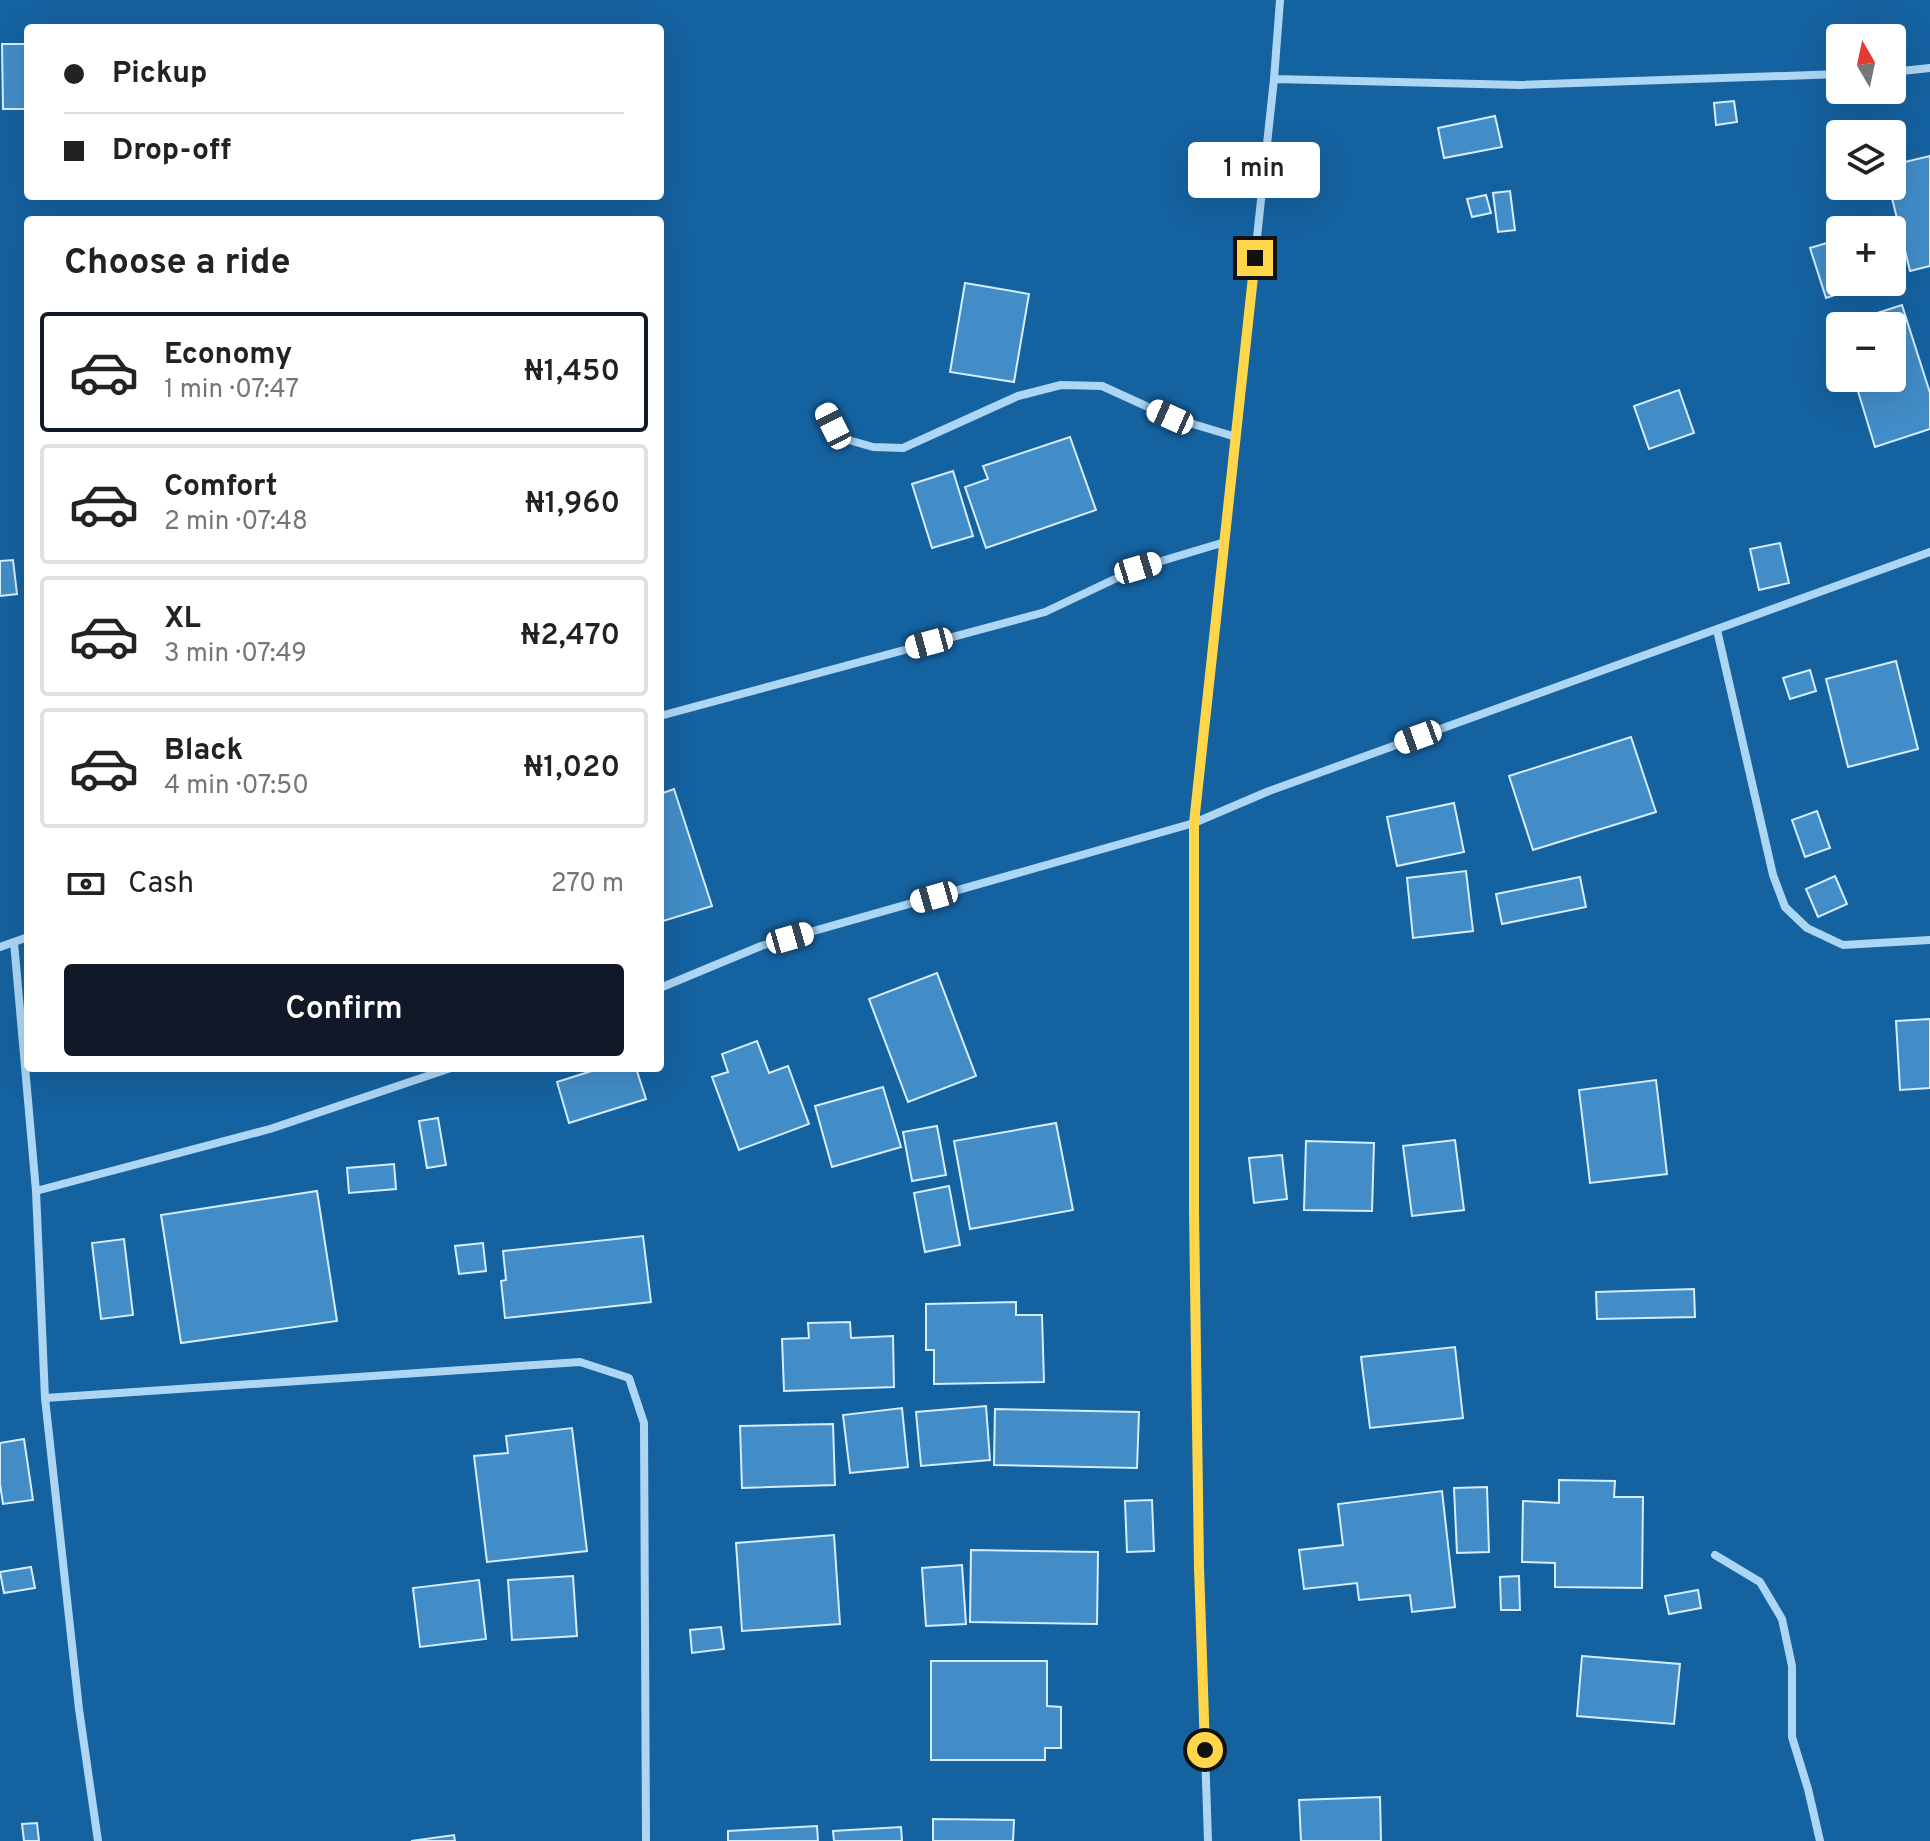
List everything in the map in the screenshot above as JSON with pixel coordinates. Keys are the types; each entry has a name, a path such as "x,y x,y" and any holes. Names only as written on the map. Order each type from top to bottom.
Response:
{"street":[{"path":"1208,1841 1194,1273 1194,823 1280,0"},
{"path":"1906,71 1930,68"},
{"path":"1274,79 1520,85 1826,74"},
{"path":"826,412 845,439 873,447 903,448 1018,396 1061,385 1102,386 1170,417 1236,437"},
{"path":"664,715 1045,612 1138,568 1225,542"},
{"path":"664,986 761,946 1194,823 1269,791 1930,552"},
{"path":"1717,630 1773,875 1785,907 1807,928 1843,945 1930,940"},
{"path":"0,947 24,938"},
{"path":"14,942 24,1055"},
{"path":"25,1072 36,1191 45,1398 79,1709 98,1841"},
{"path":"36,1191 270,1129 439,1072"},
{"path":"45,1398 580,1362 629,1378 644,1423 646,1841"},
{"path":"1715,1555 1760,1582 1782,1619 1792,1666 1792,1737 1820,1841"}],"building":[{"path":"2,44 24,44 24,109 3,109"},
{"path":"1734,101 1737,122 1716,125 1714,103"},
{"path":"1495,116 1502,147 1444,158 1438,128"},
{"path":"1930,156 1930,266 1910,271 1906,255 1906,216 1896,216 1892,200 1906,200 1906,162"},
{"path":"1510,191 1515,230 1498,232 1493,193"},
{"path":"1486,195 1491,213 1472,217 1467,199"},
{"path":"1826,243 1826,296 1832,296 1826,298 1810,248"},
{"path":"965,283 1029,294 1014,382 950,372"},
{"path":"1902,305 1904,312 1880,312"},
{"path":"1906,318 1930,393 1930,429 1875,447 1858,392 1906,392"},
{"path":"1679,390 1694,433 1649,449 1634,406"},
{"path":"1070,437 1096,510 986,548 965,487 988,479 983,466"},
{"path":"953,471 973,536 932,548 912,484"},
{"path":"1780,543 1789,583 1759,590 1750,549"},
{"path":"13,560 17,594 0,596 0,561"},
{"path":"1896,661 1918,749 1848,767 1826,679"},
{"path":"1810,670 1816,691 1790,699 1783,678"},
{"path":"1631,737 1656,812 1533,850 1509,776"},
{"path":"674,789 712,906 664,921 664,793"},
{"path":"1454,803 1464,852 1397,866 1387,817"},
{"path":"1817,811 1830,848 1805,857 1792,820"},
{"path":"1466,871 1473,931 1413,938 1407,878"},
{"path":"1835,876 1847,904 1818,917 1806,889"},
{"path":"1580,877 1586,907 1502,924 1496,894"},
{"path":"937,973 976,1076 908,1102 869,999"},
{"path":"1930,1019 1930,1088 1900,1090 1896,1021"},
{"path":"757,1041 769,1073 788,1066 809,1124 739,1150 712,1077 728,1072 722,1054"},
{"path":"588,1072 637,1072 646,1099 569,1123 557,1082"},
{"path":"1656,1080 1667,1174 1590,1183 1579,1090"},
{"path":"883,1087 901,1147 832,1167 815,1106"},
{"path":"438,1118 446,1165 427,1168 419,1121"},
{"path":"1056,1123 1073,1210 970,1229 954,1141"},
{"path":"937,1126 946,1175 912,1181 903,1132"},
{"path":"1455,1140 1464,1210 1412,1216 1403,1146"},
{"path":"1306,1141 1374,1143 1372,1211 1304,1210"},
{"path":"1282,1155 1287,1199 1254,1203 1249,1158"},
{"path":"394,1164 396,1189 349,1193 347,1168"},
{"path":"949,1186 960,1245 925,1252 914,1193"},
{"path":"317,1191 337,1321 181,1343 161,1215"},
{"path":"643,1236 651,1302 505,1318 501,1281 506,1280 503,1251"},
{"path":"124,1239 133,1315 101,1319 92,1243"},
{"path":"483,1243 486,1271 459,1274 455,1246"},
{"path":"1694,1289 1695,1317 1597,1319 1596,1292"},
{"path":"1016,1302 1016,1315 1042,1315 1044,1382 934,1384 934,1350 926,1350 926,1304"},
{"path":"850,1322 851,1338 893,1336 894,1387 784,1391 782,1339 809,1338 808,1323"},
{"path":"1455,1347 1463,1418 1370,1428 1361,1357"},
{"path":"986,1406 990,1460 921,1466 916,1412"},
{"path":"902,1408 908,1467 850,1473 843,1415"},
{"path":"995,1409 1139,1412 1137,1468 994,1465"},
{"path":"833,1424 835,1485 742,1488 740,1426"},
{"path":"572,1428 587,1551 487,1562 474,1456 508,1453 506,1436"},
{"path":"24,1439 33,1500 3,1504 0,1443"},
{"path":"1559,1480 1615,1481 1614,1497 1643,1497 1642,1588 1555,1587 1555,1563 1522,1562 1523,1501 1559,1503"},
{"path":"1487,1487 1489,1552 1457,1553 1454,1488"},
{"path":"1442,1491 1455,1607 1412,1612 1410,1595 1359,1600 1357,1583 1304,1589 1299,1550 1343,1545 1338,1504"},
{"path":"1152,1500 1154,1551 1127,1552 1125,1501"},
{"path":"834,1535 840,1624 742,1631 736,1543"},
{"path":"971,1550 1098,1552 1097,1624 970,1622"},
{"path":"962,1565 966,1624 926,1626 922,1568"},
{"path":"31,1567 35,1588 4,1593 0,1572"},
{"path":"573,1576 577,1636 512,1640 508,1580"},
{"path":"1519,1576 1520,1610 1501,1610 1500,1577"},
{"path":"479,1580 486,1639 420,1647 413,1588"},
{"path":"1698,1590 1701,1608 1669,1614 1665,1596"},
{"path":"721,1627 724,1649 692,1653 690,1630"},
{"path":"1582,1656 1680,1664 1674,1724 1577,1716"},
{"path":"931,1661 1047,1661 1047,1706 1061,1707 1061,1748 1045,1748 1045,1760 931,1760"},
{"path":"1380,1797 1381,1841 1301,1841 1299,1800"},
{"path":"933,1819 1014,1820 1013,1841 933,1841"},
{"path":"37,1823 39,1841 24,1841 22,1824"},
{"path":"817,1826 818,1841 728,1841 728,1831"},
{"path":"901,1827 902,1841 834,1841 833,1831"},
{"path":"454,1835 455,1841 411,1841"}],"route":[{"path":"1205,1750 1194,1211 1194,823 1255,258"}]}
